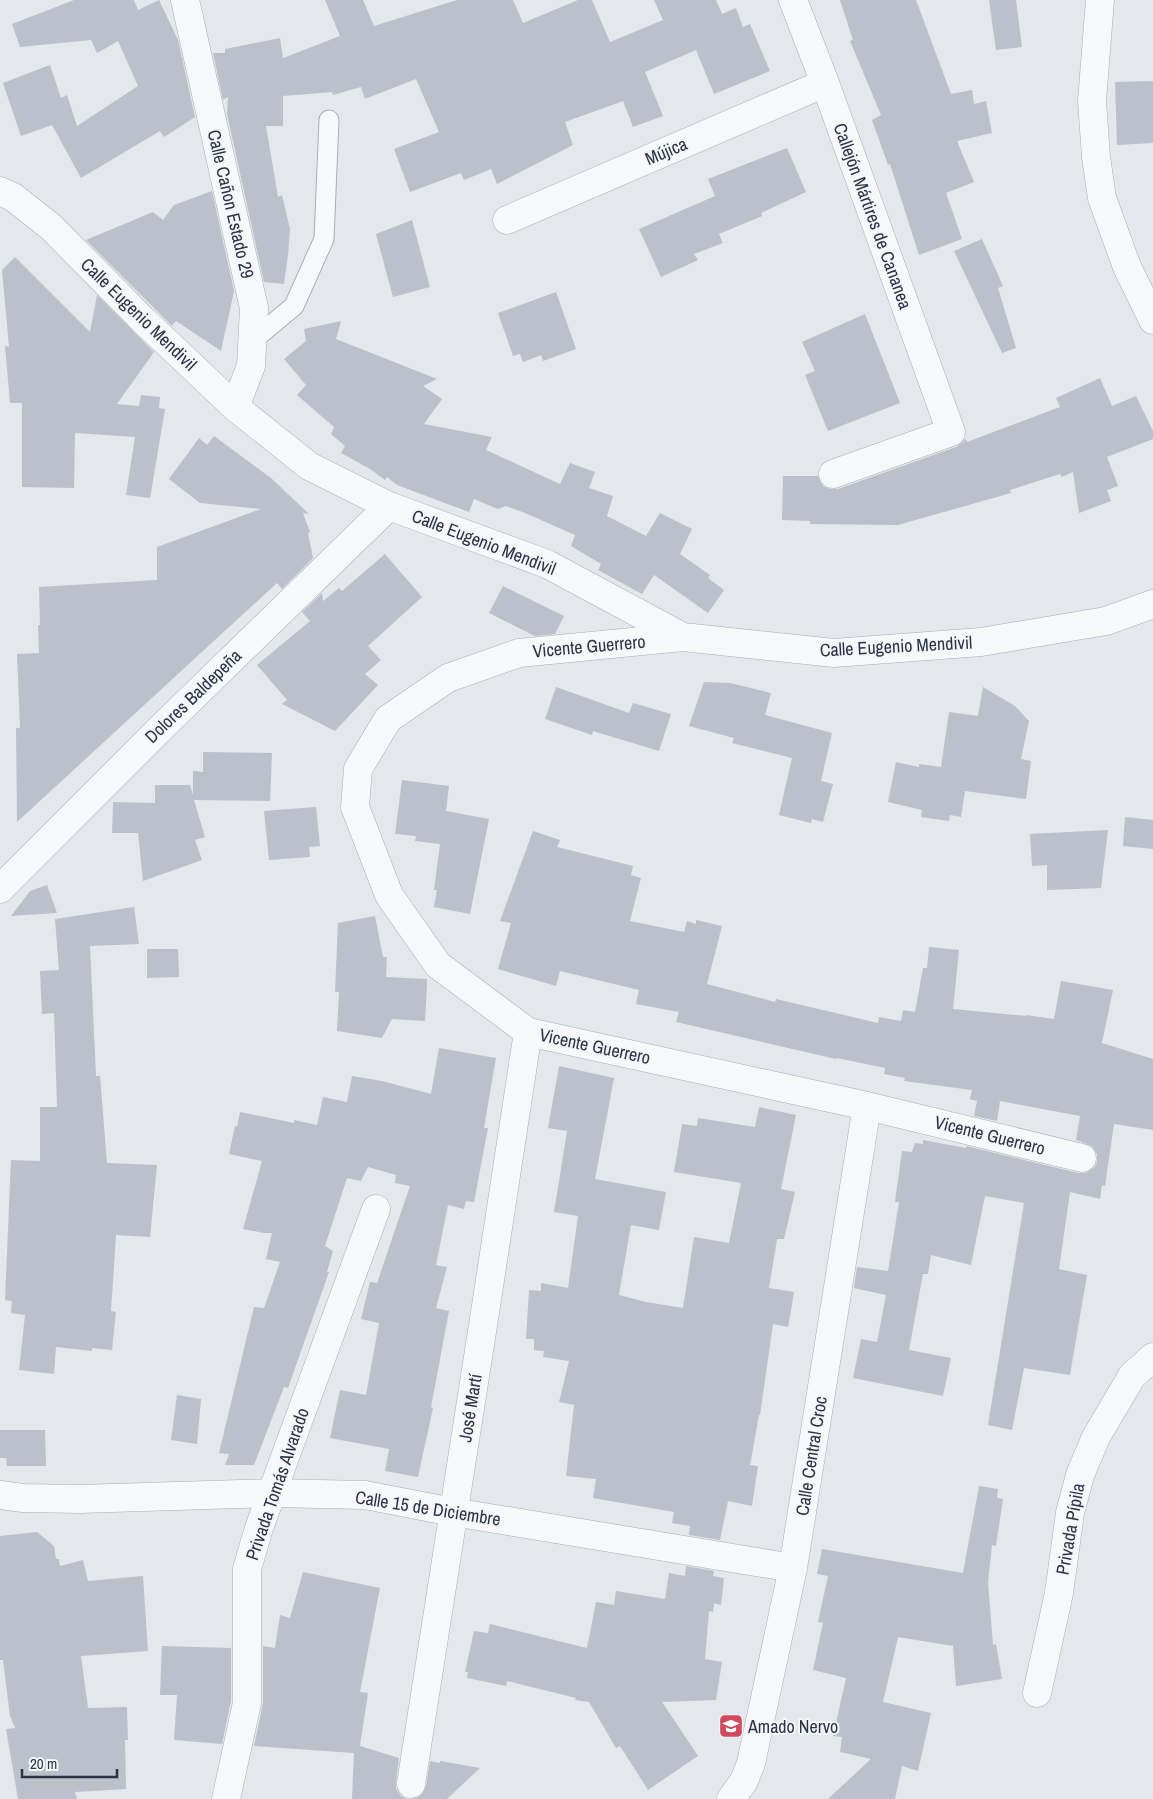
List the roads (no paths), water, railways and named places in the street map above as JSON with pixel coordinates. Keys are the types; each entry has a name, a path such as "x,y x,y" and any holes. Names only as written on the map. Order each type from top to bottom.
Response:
{"street":[{"name":"Calle Cañon Estado 29","path":"185,0 254,308 252,366 235,407"},
{"name":"Callejón Mártires de Cananea","path":"793,0 825,83 951,432 833,474"},
{"path":"1100,0 1092,101 1096,157 1102,198 1127,267 1153,320"},
{"name":"Mújica","path":"507,220 825,83"},
{"name":"Calle Eugenio Mendivil","path":"0,190 13,197 50,227 143,320 235,407 309,466 389,506 547,564 684,637 834,653 981,642 1106,621 1153,604"},
{"name":"Dolores Baldepeña","path":"0,889 163,726 389,506"},
{"name":"Vicente Guerrero","path":"684,637 519,652 448,678 388,719 358,769 355,807 389,895 438,965 528,1032 867,1106 1082,1158"},
{"name":"José Martí","path":"411,1784 502,1211 528,1032"},
{"name":"Calle Central Croc","path":"731,1799 744,1782 751,1763 793,1568 867,1106"},
{"name":"Privada Tomás Alvarado","path":"226,1799 247,1703 247,1568 259,1528 376,1209"},
{"name":"Privada Pípila","path":"1036,1693 1059,1593 1070,1513 1080,1475 1096,1437 1132,1376 1153,1357"},
{"name":"Calle 15 de Diciembre","path":"0,1495 23,1498 80,1499 273,1493 365,1495 453,1512 793,1568"}],"lane":[{"path":"252,341 294,306 324,239 329,120"}],"place":[{"name":"Amado Nervo","path":"731,1726"}]}
